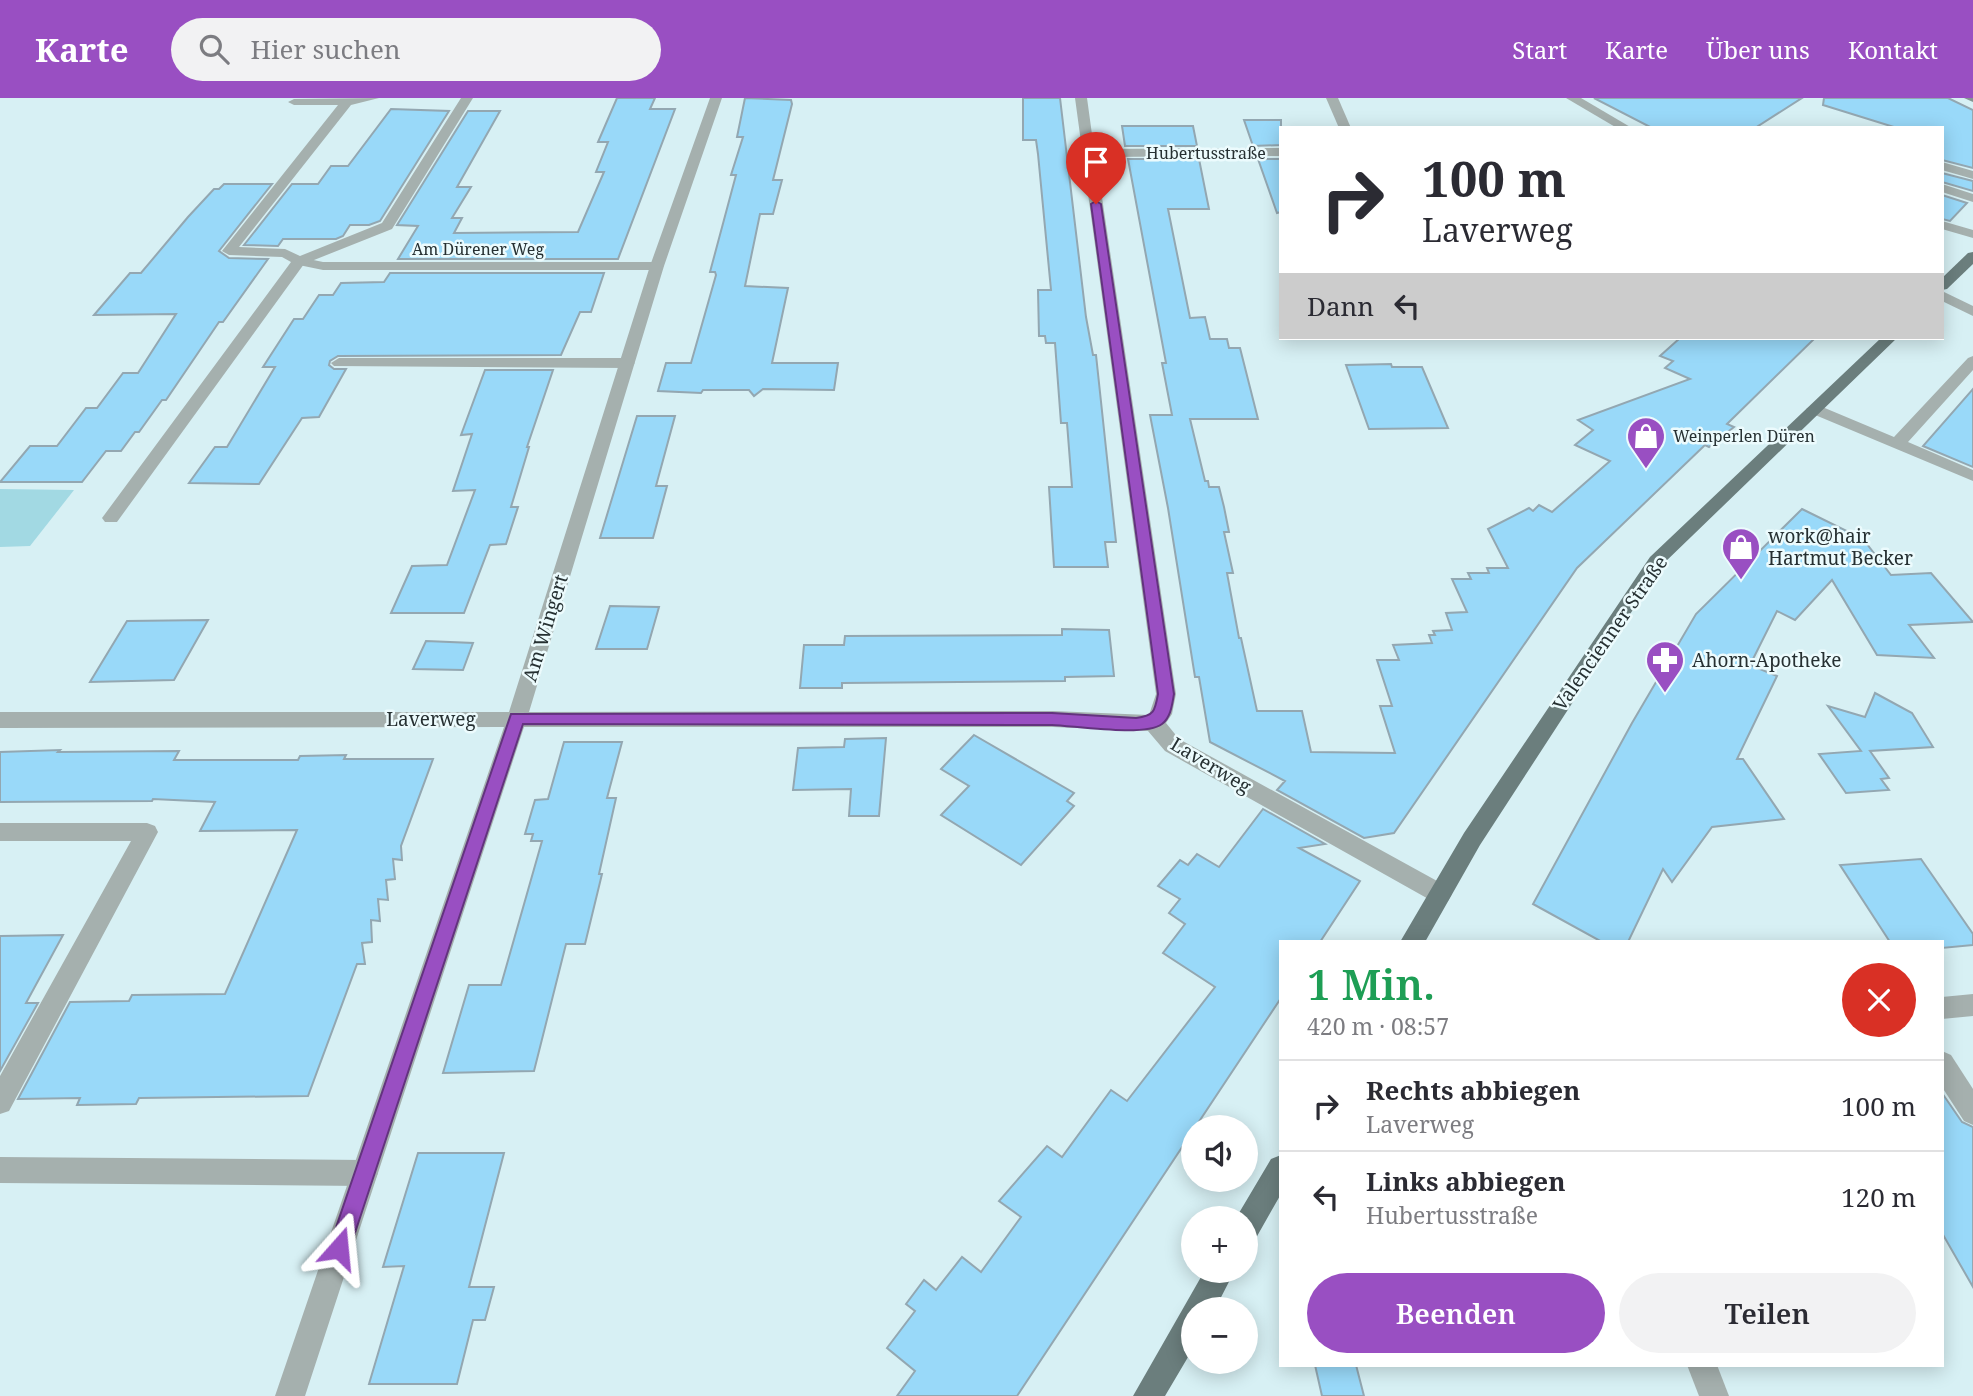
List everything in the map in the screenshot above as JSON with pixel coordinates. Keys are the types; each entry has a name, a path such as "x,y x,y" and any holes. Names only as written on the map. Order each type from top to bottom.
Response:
{"main road":[{"path":"1944,284 1973,256"},
{"name":"Valencienner Straße","path":"1413,940 1472,839 1656,561 1887,340"},
{"path":"1258,1207 1279,1171"},
{"path":"1148,1396 1181,1340"}],"street":[{"path":"294,102 347,102 373,98"},
{"name":"Am Dürener Weg","path":"299,261 387,226 467,98"},
{"name":"Am Wingert","path":"290,1396 517,718 657,266 716,98"},
{"path":"1081,98 1166,694 1162,714 1154,722"},
{"path":"1332,98 1344,126"},
{"path":"1573,98 1622,126"},
{"name":"Am Dürener Weg","path":"347,102 229,251 285,253 299,261 323,266 657,266"},
{"name":"Hubertusstraße","path":"1089,153 1279,152"},
{"path":"1944,167 1973,175"},
{"path":"1944,189 1973,198"},
{"path":"1944,226 1973,234"},
{"path":"111,518 299,261"},
{"path":"1944,296 1973,312"},
{"path":"1897,444 1973,361"},
{"path":"339,363 627,363"},
{"path":"1815,409 1973,476"},
{"name":"Laverweg","path":"0,720 517,718 1052,719 1136,724 1154,722 1159,732 1172,745 1440,894"},
{"path":"0,832 147,832 0,1102"},
{"path":"1944,1008 1973,1005"},
{"path":"1944,1066 1973,1112"},
{"path":"0,1170 364,1173"},
{"path":"1703,1367 1714,1396"}],"shaded area":[{"path":"0,489 74,490 30,546 0,547"}],"building":[{"path":"617,98 655,98 650,109 675,109 618,259 398,259 418,226 397,225 468,111 500,111 457,187 471,187 452,218 462,218 454,233 578,232 604,172 596,172 608,142 598,142"},
{"path":"745,98 791,100 792,104 773,180 782,180 773,214 760,214 745,286 788,288 772,363 838,363 834,390 763,389 754,396 749,390 703,390 701,393 658,391 666,363 691,363 716,275 715,272 710,272 736,175 731,175 743,137 737,137"},
{"path":"1023,98 1060,98 1086,317 1093,355 1096,355 1116,542 1105,542 1108,567 1054,567 1049,487 1072,487 1067,423 1061,423 1055,343 1046,343 1045,336 1039,336 1038,290 1051,290 1036,140 1023,140"},
{"path":"1594,98 1802,98 1758,126 1648,126"},
{"path":"1824,98 1948,98 1973,110 1973,168 1944,161 1944,126 1891,126 1823,105"},
{"path":"391,109 449,111 380,221 369,225 350,225 343,236 336,239 283,239 278,246 244,245 292,184 318,184 331,166 348,166"},
{"path":"1244,120 1281,120 1279,145 1253,146"},
{"path":"1122,126 1193,126 1197,146 1125,146"},
{"path":"1128,159 1199,159 1209,209 1168,209 1190,318 1205,317 1210,339 1227,339 1229,348 1240,348 1258,419 1190,419 1205,481 1208,481 1209,487 1219,487 1224,507 1229,532 1224,532 1233,573 1227,573 1257,711 1302,711 1311,752 1395,753 1380,706 1392,706 1377,660 1399,660 1393,645 1432,643 1429,635 1435,635 1433,631 1452,630 1446,613 1467,612 1452,579 1471,579 1468,573 1489,573 1487,568 1508,568 1488,529 1529,508 1533,511 1539,505 1552,512 1610,461 1575,445 1593,430 1578,420 1690,379 1665,368 1673,361 1660,356 1678,340 1813,340 1727,424 1734,427 1709,447 1705,445 1577,568 1394,833 1364,838 1277,790 1285,781 1210,742 1199,677 1195,677 1150,415 1172,415 1162,363 1166,363"},
{"path":"1258,159 1279,159 1277,213"},
{"path":"1944,174 1973,181 1973,191 1944,183"},
{"path":"224,184 272,184 219,251 229,258 268,259 223,322 219,322 166,400 162,400 139,432 135,432 121,451 106,451 82,482 0,482 30,446 57,446 86,408 97,408 123,373 138,373 176,314 94,315 130,273 141,273 214,189 219,189"},
{"path":"1944,196 1967,203 1950,221 1944,220"},
{"path":"390,273 604,273 591,312 580,312 561,355 338,356 330,361 329,365 334,369 346,369 319,417 302,418 259,484 189,483 215,447 227,447 275,367 263,367 294,319 303,319 319,295 333,295 341,283 384,282"},
{"path":"1391,364 1392,367 1422,367 1448,428 1369,429 1346,365"},
{"path":"485,370 553,370 527,447 511,507 518,507 506,544 490,545 464,613 391,613 412,566 447,565 475,490 453,491 472,434 461,435"},
{"path":"1973,389 1973,467 1923,446"},
{"path":"637,416 675,416 656,486 667,486 653,538 600,538"},
{"path":"1802,509 1863,539 1891,575 1931,573 1973,622 1909,625 1934,658 1877,655 1832,580 1795,620 1777,611 1750,665 1777,676 1737,759 1743,759 1784,819 1712,827 1672,882 1663,869 1629,940 1598,940 1533,904 1632,723 1696,614"},
{"path":"610,606 659,607 647,649 596,649"},
{"path":"208,620 174,680 90,682 127,621"},
{"path":"1062,629 1109,630 1114,676 1065,677 1065,681 842,683 842,688 800,688 804,645 844,645 845,636 1062,635"},
{"path":"426,641 473,643 463,670 413,669"},
{"path":"1875,693 1912,713 1933,747 1870,751 1889,778 1881,779 1889,790 1846,793 1819,754 1861,751 1828,706 1865,717"},
{"path":"974,735 1074,793 1067,801 1074,806 1021,865 941,815 969,786 941,769"},
{"path":"886,738 879,816 849,816 851,789 793,790 798,748 844,747 845,739"},
{"path":"564,742 622,742 607,798 616,798 585,944 566,944 534,1071 443,1073 469,985 501,985 542,841 531,841 533,834 525,834 535,800 548,799"},
{"path":"60,750 58,752 179,751 174,760 298,760 300,756 346,755 344,759 433,759 401,846 402,860 393,859 395,879 386,880 388,900 378,899 380,921 371,920 372,942 362,943 365,964 357,964 308,1096 139,1098 136,1104 77,1105 80,1098 18,1099 70,1002 129,1001 132,995 225,994 297,830 200,831 215,802 153,799 0,802 0,752"},
{"path":"1263,809 1325,844 1299,848 1360,881 1321,940 1279,940 1279,1001 1203,1115 1181,1115 1181,1149 1017,1396 897,1396 915,1371 887,1348 915,1311 906,1304 924,1280 936,1290 962,1257 981,1272 1021,1217 999,1201 1047,1146 1062,1157 1111,1090 1127,1101 1215,987 1163,953 1185,924 1169,913 1180,899 1158,886 1180,860 1188,865 1197,854 1219,867"},
{"path":"1921,859 1973,934 1973,945 1944,948 1944,940 1889,940 1840,865"},
{"path":"63,935 26,1003 38,1003 0,1071 0,936"},
{"path":"1944,1096 1962,1122 1973,1127 1973,1287 1944,1236"},
{"path":"418,1153 504,1153 469,1287 494,1287 485,1320 473,1320 457,1384 369,1384 404,1266 383,1267"},
{"path":"1315,1367 1357,1367 1364,1396 1322,1396"}],"place":[{"name":"Weinperlen Düren","path":"1646,470"},
{"name":"work@hair Hartmut Becker","path":"1741,581"},
{"name":"Ahorn-Apotheke","path":"1665,694"}],"route":[{"path":"339,1248 517,718 1052,719 1136,724 1154,722 1162,714 1166,694 1096,204"}]}
